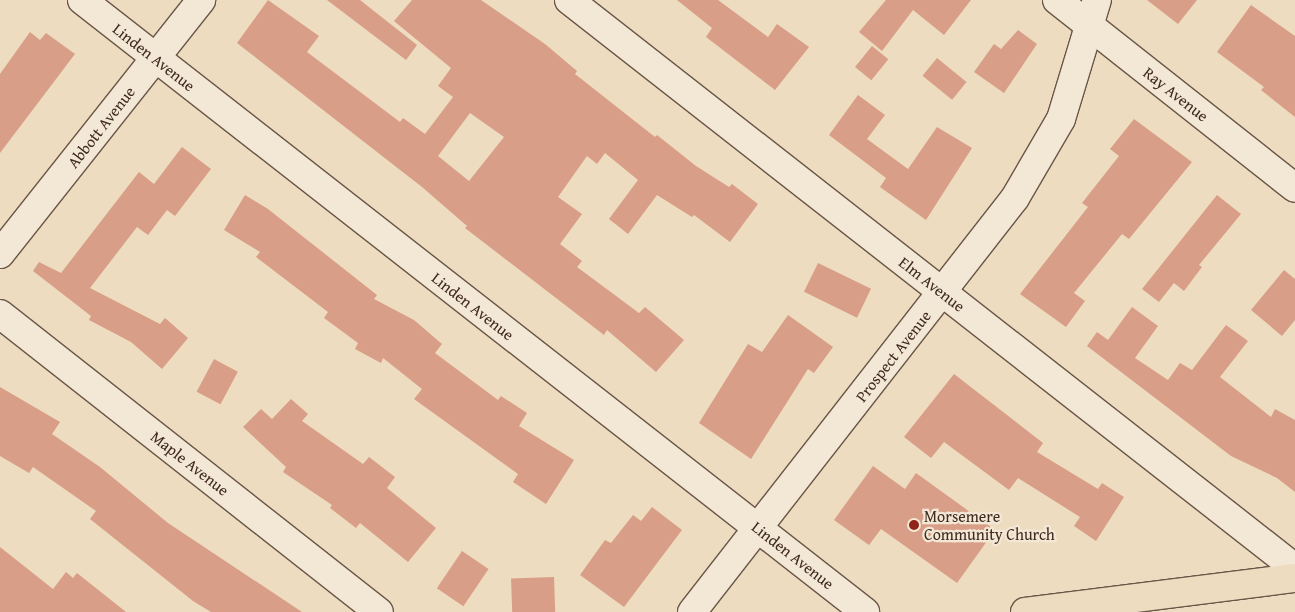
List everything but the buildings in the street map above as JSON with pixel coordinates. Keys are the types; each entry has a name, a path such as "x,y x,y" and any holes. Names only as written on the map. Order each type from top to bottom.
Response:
{"main road":[{"path":"1025,612 1295,578"}],"street":[{"name":"Linden Avenue","path":"82,0 865,612"},
{"name":"Abbott Avenue","path":"0,254 201,0"},
{"name":"Elm Avenue","path":"569,0 1295,568"},
{"name":"Ray Avenue","path":"1057,0 1295,188"},
{"name":"Prospect Avenue","path":"692,612 943,292 1040,158 1064,113 1091,28 1097,0"},
{"name":"Maple Avenue","path":"0,314 379,612"}],"place":[{"name":"Morsemere Community Church","path":"914,525"}]}
